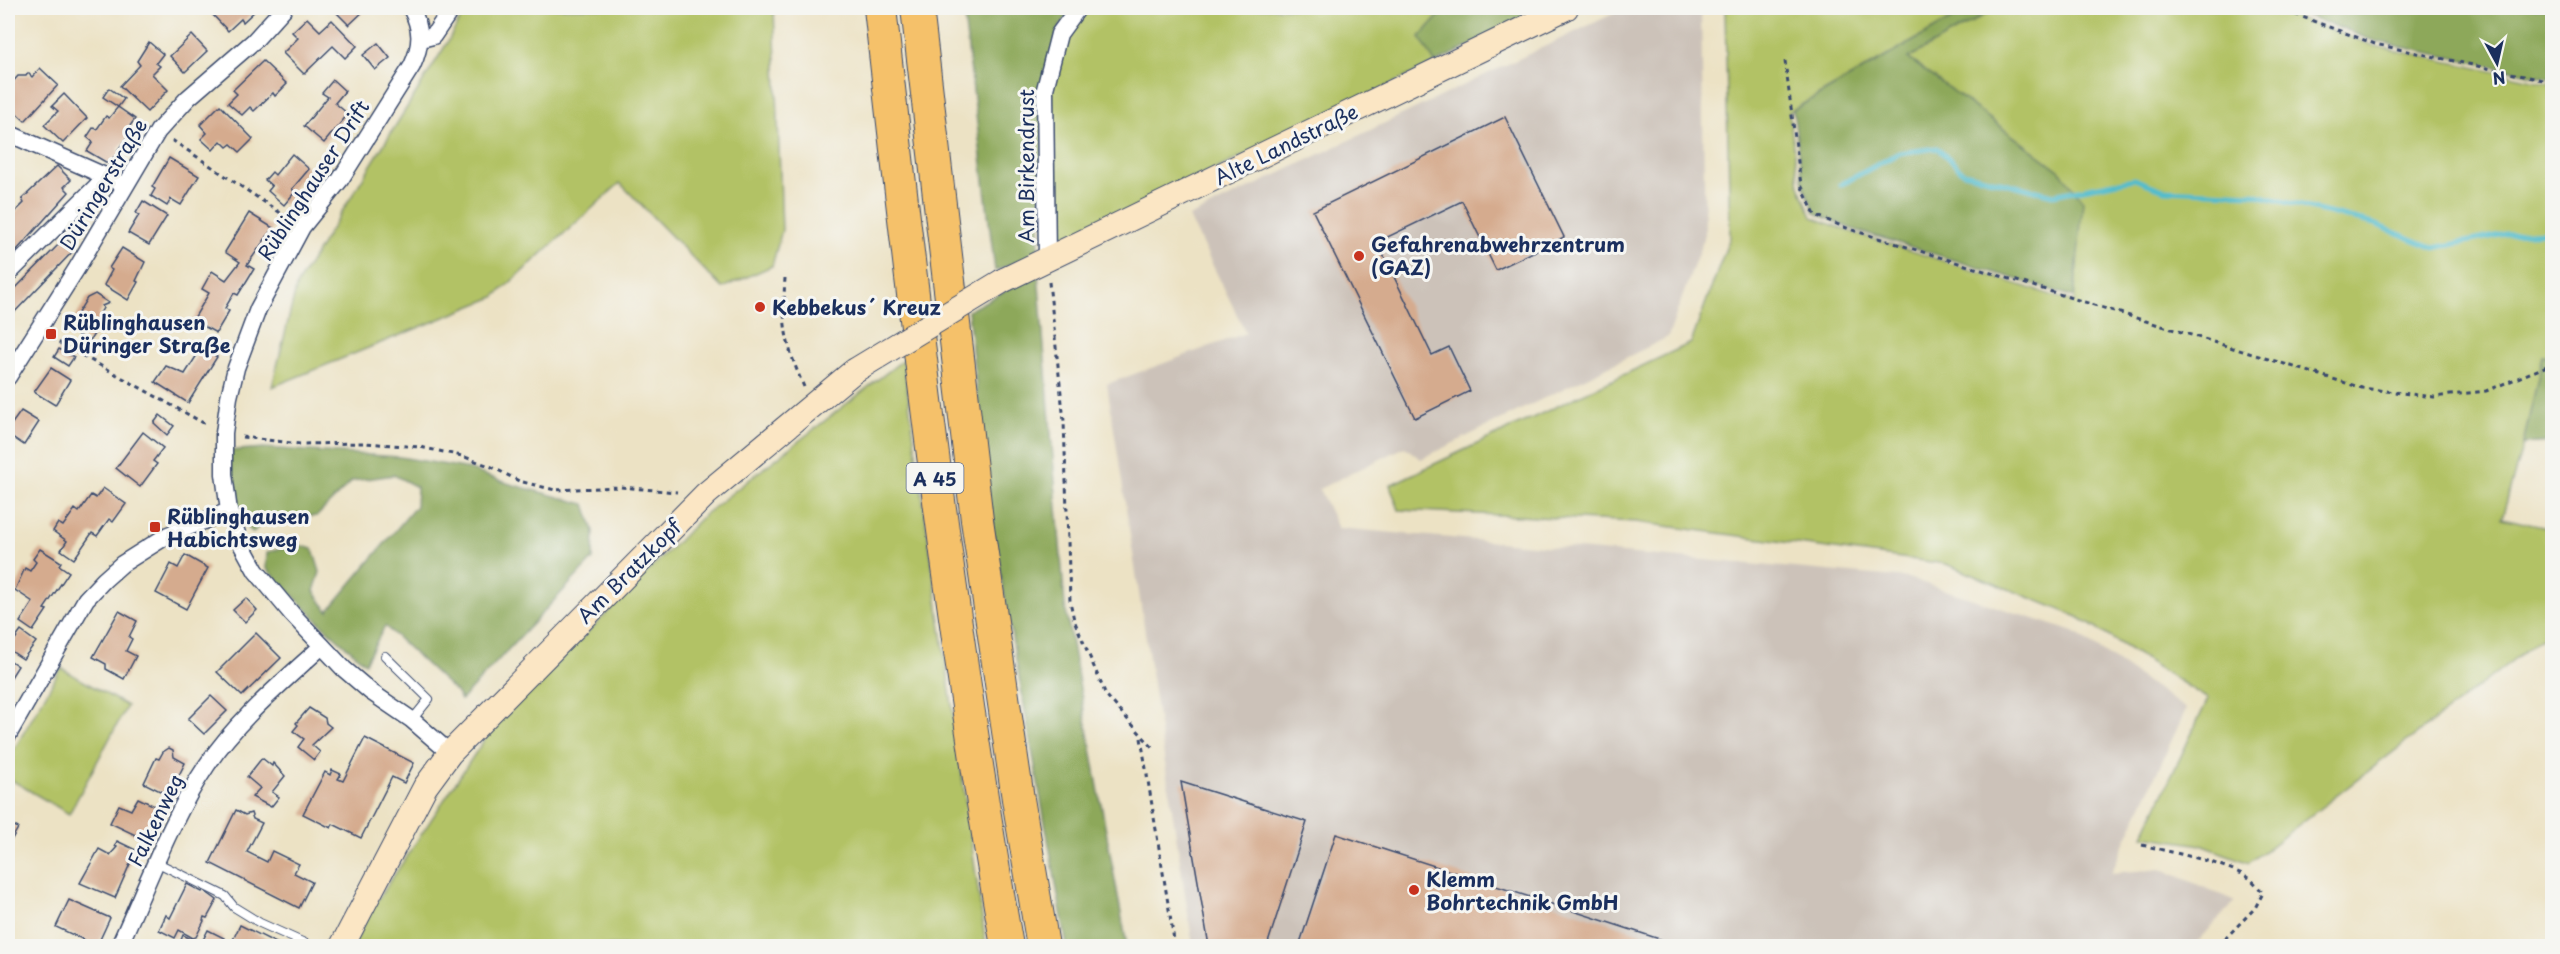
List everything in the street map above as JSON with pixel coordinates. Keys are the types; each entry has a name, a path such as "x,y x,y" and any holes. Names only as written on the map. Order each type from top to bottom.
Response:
{"highway":[{"name":"A 45","path":"880,8 941,528 983,813 1006,946"},
{"name":"A 45","path":"917,8 977,520 1018,799 1043,946"}],"street":[{"name":"Düringerstraße","path":"8,377 77,268 158,131 188,98 254,41 284,8"},
{"path":"411,8 419,24 421,39 434,36 452,8"},
{"name":"Am Birkendrust","path":"1047,260 1045,89 1059,34 1078,8"},
{"name":"Alte Landstraße","path":"1004,280 1566,8"},
{"name":"Rüblinghauser Drift","path":"421,39 419,51 412,66 340,180 302,227 258,309 236,368 224,433 224,474 229,511 240,542 256,571 322,646 372,692 412,720 450,753"},
{"path":"8,133 125,184"},
{"name":"Düringerstraße","path":"8,274 106,177"},
{"name":"Am Bratzkopf","path":"342,946 425,788 450,753 705,494 854,371 1004,280"},
{"path":"8,735 86,599 104,580 122,564 168,535 229,511"},
{"name":"Falkenweg","path":"119,946 187,796 208,763 240,723 322,646"}],"lane":[{"path":"385,656 429,699 412,720"},
{"path":"158,863 225,896 234,907 260,923 311,946"}],"path":[{"path":"2278,8 2375,44 2553,82"},
{"path":"1785,61 1801,185 1815,215 1849,230 2362,388 2434,397 2486,391 2553,364"},
{"path":"174,141 278,212"},
{"path":"1047,260 1064,421 1070,601 1074,620 1106,694 1154,749"},
{"path":"785,278 783,317 789,351 805,390"},
{"path":"37,330 189,417 224,433 250,439 300,444 365,443 420,447 462,456 492,467 519,481 555,490 620,487 705,494"},
{"path":"1141,736 1174,946"},
{"path":"2142,845 2197,859 2241,874 2254,882 2263,893 2255,908 2218,946"}],"shaded area":[{"path":"1625,8 1701,8 1705,234 1668,337 1421,459 1405,447 1319,489 1338,528 1908,578 2074,632 2186,709 2111,873 2162,869 2235,901 2194,946 1193,946 1107,384 1246,333 1189,217"}],"green space":[{"path":"466,8 774,8 782,230 772,266 722,288 620,183 494,297 272,387 297,284 447,43"},
{"path":"963,8 1072,8 1057,31 1042,159 1038,253 995,271"},
{"path":"1087,8 1446,8 1420,37 1435,63 1053,248 1049,88 1064,35"},
{"path":"1446,8 1547,8 1435,63 1420,37"},
{"path":"1725,8 1971,8 1789,112 1799,185 1812,217 1848,231 2074,302 2082,201 2060,171 1908,58 1997,8 2271,8 2375,46 2552,84 2552,354 2543,356 2523,444 2502,518 2552,529 2552,630 2249,863 2201,845 2143,836 2208,699 2078,617 1946,564 1636,522 1399,510 1390,485 1691,343 1730,237"},
{"path":"1971,8 1997,8 1908,58 2060,171 2083,201 2074,297 1849,228 1815,213 1803,184 1793,110"},
{"path":"2286,8 2552,8 2552,79 2374,41"},
{"path":"1038,273 1065,606 1127,946 1067,946 990,514 968,311"},
{"path":"2552,354 2552,442 2523,444 2543,356"},
{"path":"903,360 986,946 353,946 369,913 490,731 705,514"},
{"path":"263,448 400,457 465,468 510,484 585,504 594,531 593,559 461,700 456,692 385,626 365,663 324,627 266,568 267,552 298,545 313,549 320,572 314,591 328,611 416,506 417,487 394,475 352,481 317,516 265,518 253,533 236,514 228,451"},
{"path":"61,668 127,706 69,814 8,778 8,760"}],"building":[{"path":"218,8 258,8 243,22 241,19 228,31 212,14"},
{"path":"332,8 367,8 349,25"},
{"path":"307,18 320,31 332,20 357,46 345,58 333,46 304,74 283,53 298,38 292,32"},
{"path":"192,35 207,51 185,72 170,56"},
{"path":"149,42 163,54 156,63 160,66 152,74 168,90 147,112 120,86 140,65 137,61"},
{"path":"378,43 390,58 375,70 363,55"},
{"path":"263,61 287,84 275,96 273,93 254,111 250,107 242,115 228,103 237,94 233,90"},
{"path":"40,68 58,85 25,121 10,107 8,110 8,83 10,85 18,76 26,76 28,73 32,77"},
{"path":"333,80 345,91 335,103 348,114 324,143 304,126 328,97 322,93"},
{"path":"109,88 124,99 118,107 103,97"},
{"path":"64,94 87,118 63,143 44,125 58,111 52,106"},
{"path":"220,105 253,139 240,152 231,144 227,147 221,141 213,150 201,139 207,133 200,125"},
{"path":"118,107 135,119 127,130 130,133 118,150 121,153 109,164 87,151 93,142 87,137 93,128 97,129 106,116 109,118"},
{"name":"Gefahrenabwehrzentrum (GAZ)","path":"1505,117 1564,237 1496,270 1462,201 1377,242 1432,355 1449,347 1470,391 1415,418 1313,211"},
{"path":"292,154 309,169 292,189 295,192 284,205 268,191 272,186 265,180 272,172 275,175"},
{"path":"169,158 199,176 181,205 171,199 167,206 151,196 155,189 152,187"},
{"path":"57,166 71,180 64,187 69,192 8,260 8,219 24,203 22,199"},
{"path":"143,201 167,216 149,245 128,233 139,215 136,213"},
{"path":"249,213 273,228 247,265 254,269 238,295 234,293 225,308 229,311 216,333 193,320 209,293 202,289 212,271 226,280 240,262 225,252"},
{"path":"65,238 76,248 9,318 8,296"},
{"path":"122,248 145,262 128,300 104,285 112,270 109,268"},
{"path":"95,294 109,303 102,306 99,315 104,318 89,342 68,329 87,298"},
{"path":"202,347 217,357 188,403 155,382 166,366 185,374"},
{"path":"59,349 74,357 68,366 54,357"},
{"path":"51,368 70,380 55,405 34,392"},
{"path":"21,411 39,422 24,445 8,434 8,429"},
{"path":"160,415 174,426 167,435 154,423"},
{"path":"143,432 163,448 153,461 157,464 140,487 116,468"},
{"path":"103,488 126,504 113,522 109,519 97,536 92,533 74,559 61,550 67,541 53,531 58,523 63,526 75,509 79,512 91,495 96,498"},
{"path":"40,549 61,562 59,565 69,572 44,609 47,610 33,631 20,622 33,602 15,590 25,568 30,571 36,562 33,559"},
{"path":"185,555 208,568 186,609 156,593 171,564 178,568"},
{"path":"246,598 257,610 245,622 233,610"},
{"path":"119,611 137,621 129,637 132,639 126,651 136,656 124,679 106,669 106,664 93,657"},
{"path":"21,631 36,642 23,659 8,649"},
{"path":"256,633 281,658 242,696 217,672"},
{"path":"8,659 18,666 8,682"},
{"path":"211,696 227,711 204,734 188,719"},
{"path":"309,708 325,718 326,723 331,727 312,745 320,752 314,760 298,747 304,739 293,731 298,725 296,723"},
{"path":"365,738 414,763 404,783 392,777 361,838 333,824 331,828 303,814 325,772 330,775 332,770 341,774 338,779 343,781"},
{"path":"169,748 173,750 174,757 185,763 174,785 169,783 164,793 144,783 156,758 159,759"},
{"path":"262,758 272,766 273,763 285,776 272,792 279,797 271,807 252,797 260,788 247,777"},
{"path":"1181,782 1307,822 1267,946 1209,946"},
{"path":"138,798 161,809 146,840 110,823 119,805 131,810"},
{"path":"236,810 245,815 251,813 253,819 262,823 247,852 267,862 272,851 299,864 294,873 312,882 299,908 210,863"},
{"path":"8,822 18,828 8,846"},
{"name":"Klemm Bohrtechnik GmbH","path":"1336,834 1681,946 1299,946"},
{"path":"117,841 136,850 115,898 80,883 99,849 110,855 117,847 115,846"},
{"path":"187,884 202,892 203,890 217,900 207,918 204,917 196,937 193,938 179,930 175,938 159,930 166,915 170,918"},
{"path":"69,900 110,918 97,946 56,927"},
{"path":"240,925 282,946 230,946"},
{"path":"208,930 224,938 220,946 200,946"},
{"path":"183,935 199,943 197,946 181,940"}],"waterway":[{"path":"1840,185 1899,153 1937,148 1964,173 2053,195 2134,179 2164,190 2253,194 2374,224 2434,248 2506,234 2552,232"}],"place":[{"name":"Gefahrenabwehrzentrum (GAZ)","path":"1359,256"},
{"name":"Kebbekus´ Kreuz","path":"760,307"},
{"name":"Rüblinghausen Düringer Straße","path":"51,334"},
{"name":"Rüblinghausen Habichtsweg","path":"155,527"},
{"name":"Klemm Bohrtechnik GmbH","path":"1414,890"}]}
